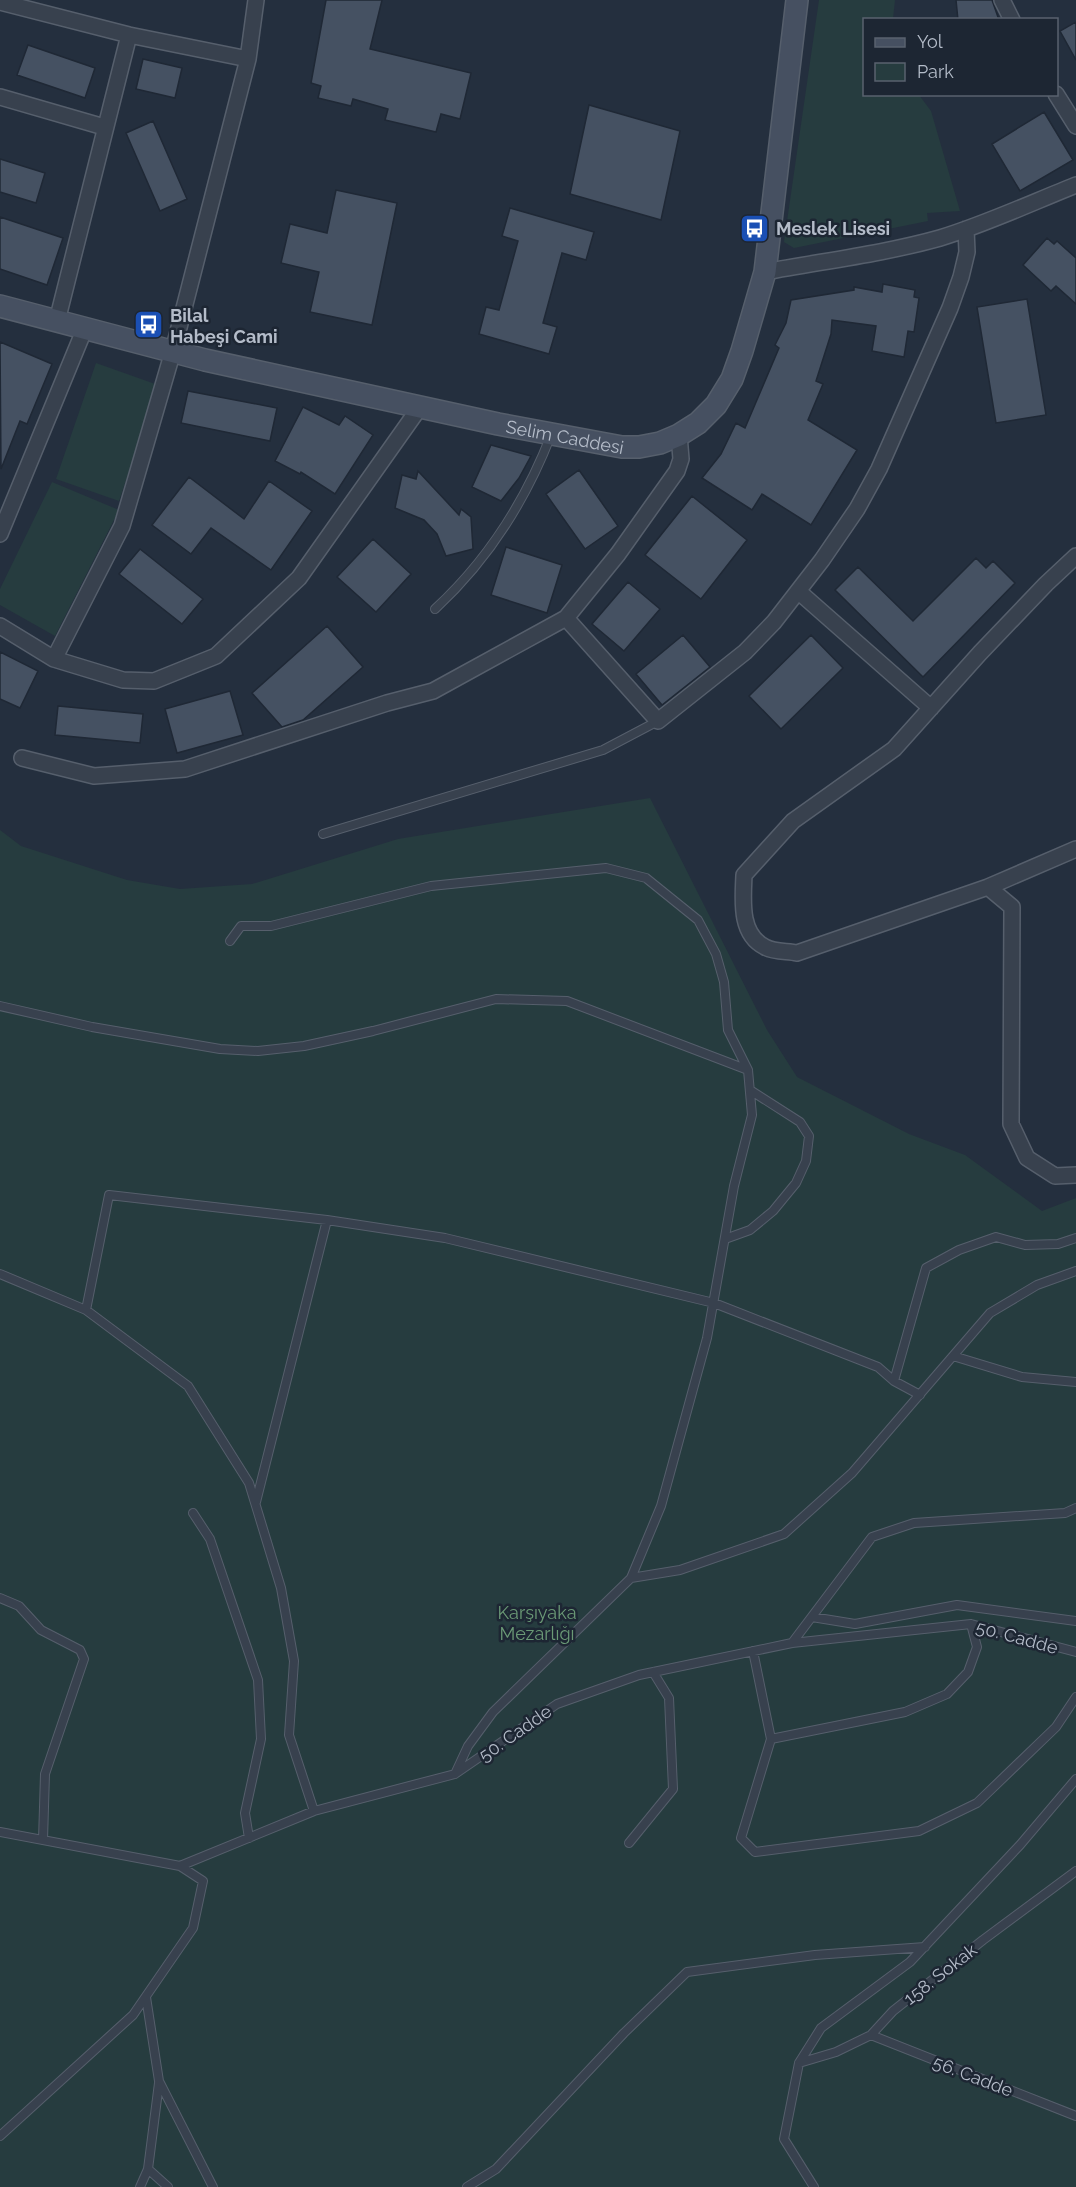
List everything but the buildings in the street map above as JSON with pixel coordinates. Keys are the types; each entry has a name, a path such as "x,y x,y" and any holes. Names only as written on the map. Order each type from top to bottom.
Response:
{"main road":[{"name":"Selim Caddesi","path":"0,306 173,351 420,407 622,447 660,443 698,423 716,405 732,379 742,351 765,272 797,0"}],"street":[{"path":"54,659 122,526 173,351 248,59 256,0"},
{"path":"1002,0 1011,18"},
{"path":"0,2 129,35 248,59"},
{"path":"57,321 129,35"},
{"path":"1057,96 1076,126"},
{"path":"0,97 104,128"},
{"path":"765,272 907,246 966,229 1076,185"},
{"path":"566,618 658,721 746,652 774,622 837,540 879,469 950,308 967,252 966,229"},
{"path":"0,534 85,328"},
{"path":"0,626 54,659 123,680 154,681 216,656 299,578 420,407"},
{"path":"22,758 94,776 184,769 387,703 433,691 566,618 618,554 677,471 681,459 679,435"},
{"path":"1073,856 797,953 765,948 747,931 743,906 744,875 793,821 894,749 1013,619 1075,561"},
{"path":"798,591 931,708"},
{"path":"988,887 1012,907 1011,1124 1027,1158 1055,1176 1076,1175"}],"lane":[{"path":"435,609 463,582 497,541 530,484 552,433"},
{"path":"323,834 603,750 658,721"},
{"path":"230,940 241,926 271,926 431,886 606,868 646,878 698,920 716,954 724,982 728,1030 748,1070 752,1115 734,1186 707,1338 661,1506 631,1578 493,1713 468,1746 456,1774"},
{"path":"0,1006 92,1028 220,1049 258,1051 304,1046 374,1031 496,999 567,1001 748,1070"},
{"path":"725,1239 750,1230 773,1211 796,1183 806,1161 809,1136 800,1122 750,1090"},
{"path":"86,1310 109,1194 327,1220 445,1239 714,1303 878,1367 894,1381 920,1395"},
{"path":"255,1503 327,1220"},
{"path":"894,1381 926,1268 959,1250 996,1237 1025,1245 1058,1244 1076,1238"},
{"path":"631,1578 680,1570 784,1534 852,1473 990,1313 1037,1285 1076,1271"},
{"path":"0,1274 86,1310 188,1386 249,1483 281,1588 294,1661 289,1735 314,1811"},
{"path":"953,1356 1022,1377 1076,1382"},
{"path":"792,1643 872,1537 915,1523 1065,1514 1076,1508"},
{"path":"193,1512 210,1539 258,1680 261,1739 245,1813 249,1838"},
{"path":"0,1598 19,1606 41,1630 80,1650 84,1659 45,1774 43,1840"},
{"path":"812,1617 855,1624 957,1605 1076,1621"},
{"path":"771,1739 905,1712 947,1694 968,1672 977,1647 971,1624"},
{"name":"50. Cadde","path":"180,1866 314,1811 456,1774 557,1704 639,1675 792,1643 971,1624 1076,1652"},
{"path":"753,1651 771,1739 741,1838 755,1852 919,1831 977,1803 1056,1727 1076,1696"},
{"path":"629,1844 673,1789 669,1698 653,1672"},
{"path":"814,2187 784,2139 799,2063 821,2028 910,1962 1020,1845 1076,1779"},
{"path":"0,1832 180,1866 203,1881 193,1928 133,2016 0,2136"},
{"name":"158. Sokak","path":"799,2063 836,2052 870,2035 893,2011 1076,1871"},
{"path":"467,2187 496,2169 624,2033 687,1972 815,1955 925,1947"},
{"path":"140,2187 148,2169 159,2081 146,1997"},
{"name":"56. Cadde","path":"870,2035 1076,2116"},
{"path":"159,2081 213,2187"},
{"path":"148,2169 168,2187"}],"green space":[{"path":"819,0 895,0 893,18 863,18 863,96 920,96 931,111 960,211 927,213 928,221 794,248 784,242"},
{"path":"96,363 158,385 119,501 56,479"},
{"path":"52,482 119,510 55,636 0,605 0,589"},
{"name":"Karşıyaka Mezarlığı","path":"650,798 767,1030 797,1077 909,1134 965,1155 1042,1211 1076,1198 1076,2187 0,2187 0,830 21,846 127,880 180,889 252,884 398,839"}],"place":[{"name":"Meslek Lisesi","path":"755,228"},
{"name":"Bilal Habeşi Cami","path":"149,325"}]}
